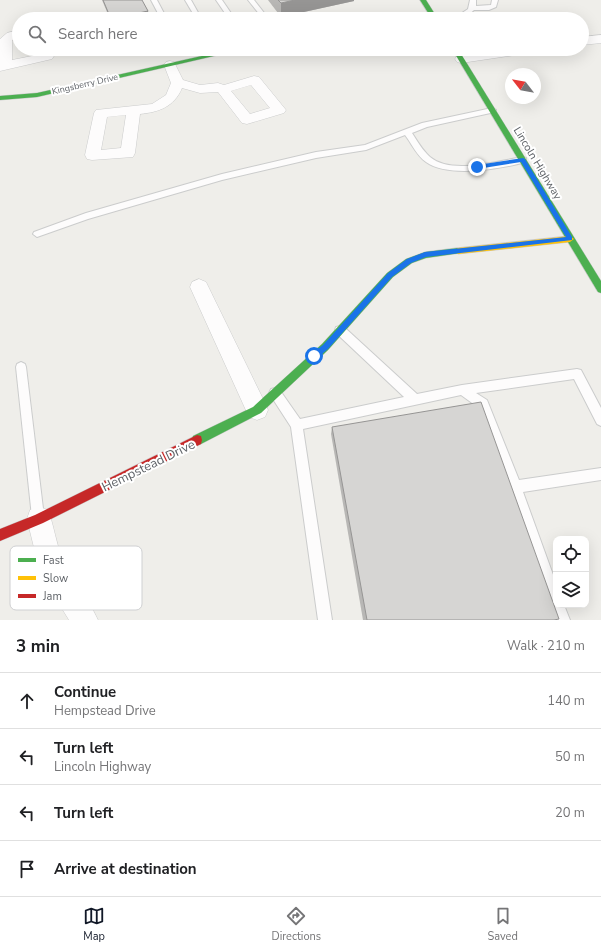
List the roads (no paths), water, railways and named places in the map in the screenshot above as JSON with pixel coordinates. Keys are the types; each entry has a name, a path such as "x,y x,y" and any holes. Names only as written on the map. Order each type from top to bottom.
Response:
{"street":[{"path":"423,0 431,12"},
{"path":"12,36 6,39 3,66 48,56"},
{"path":"589,40 601,39"},
{"name":"Kingsberry Drive","path":"0,98 37,95 210,56"},
{"name":"Lincoln Highway","path":"459,56 601,289"},
{"path":"134,110 163,105 173,96 178,83 170,65"},
{"path":"178,83 200,89 218,87 223,89"},
{"name":"Hempstead Drive","path":"0,535 39,519 257,410 325,347 390,275 409,261 425,254 570,239"},
{"path":"199,287 257,410"},
{"path":"39,519 46,546"},
{"path":"78,610 84,620"}],"lane":[{"path":"154,0 160,12"},
{"path":"188,0 195,12"},
{"path":"219,0 227,12"},
{"path":"251,0 260,12"},
{"path":"468,12 472,8 473,0"},
{"path":"472,8 489,8 494,6 494,0"},
{"path":"37,234 86,216 222,177 316,155 366,147 425,125 492,110"},
{"path":"407,132 428,160 437,165 452,169 523,160"},
{"path":"340,330 415,400"},
{"path":"21,367 39,519"},
{"path":"297,425 462,390 577,374 601,420"},
{"path":"462,390 483,404 515,487 553,594"},
{"path":"275,393 297,425 325,620"},
{"path":"515,487 601,474"},
{"path":"558,608 562,620"}]}
